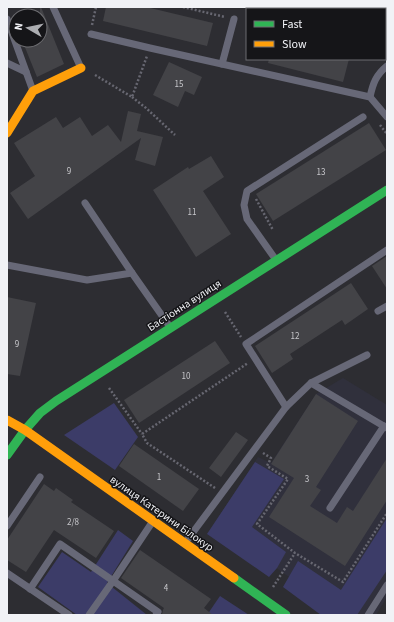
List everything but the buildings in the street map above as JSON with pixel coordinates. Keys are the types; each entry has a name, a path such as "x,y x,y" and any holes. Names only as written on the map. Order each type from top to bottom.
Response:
{"street":[{"path":"7,133 33,91 81,68"},
{"name":"Бастіонна вулиця","path":"7,455 25,430 40,413 387,190"},
{"name":"вулиця Катерини Білокур","path":"7,420 25,430 286,615"}],"lane":[{"path":"53,7 81,68"},
{"path":"7,19 33,91"},
{"path":"222,64 234,19"},
{"path":"90,34 370,97 387,117"},
{"path":"7,64 26,72"},
{"path":"370,97 372,84 380,72 387,66"},
{"path":"277,261 248,219 244,205 247,190 363,117"},
{"path":"85,203 132,274 171,328"},
{"path":"286,407 246,344 387,250"},
{"path":"7,264 87,280 132,274"},
{"path":"378,311 387,306"},
{"path":"184,543 286,407 311,383 367,355"},
{"path":"311,383 385,427 330,508"},
{"path":"7,526 40,477"},
{"path":"89,615 113,582 153,521"},
{"path":"30,589 60,544 158,612 156,615"},
{"path":"7,573 69,615"},
{"path":"368,615 387,585"}],"path":[{"path":"90,34 96,7"},
{"path":"183,7 234,19"},
{"path":"200,7 201,12"},
{"path":"132,97 145,62"},
{"path":"94,75 132,97 175,135"},
{"path":"379,123 387,134"},
{"path":"250,189 274,230"},
{"path":"225,312 246,344"},
{"path":"142,434 255,358"},
{"path":"109,388 147,443 222,493"},
{"path":"256,448 271,458 267,466 288,479 257,524 295,553 343,582 387,513"},
{"path":"273,587 295,553"}],"shaded area":[{"path":"343,378 387,405 387,597 376,615 343,615 214,524 258,457 271,463 316,394"},
{"path":"114,403 138,437 115,470 64,435"},
{"path":"255,462 284,479 252,527 286,552 277,568 269,577 207,534"},
{"path":"387,518 387,570 357,615 321,615 283,587 298,561 341,590"},
{"path":"118,530 133,541 107,583 147,615 77,615 38,587 62,552 91,572"},
{"path":"220,596 249,615 207,615"}],"traffic: fast":[{"path":"7,455 25,430 40,413 56,401 387,190"},
{"path":"234,578 286,615"}],"traffic: slow":[{"path":"7,133 33,91 81,68"},
{"path":"7,420 25,430 234,578"}]}
